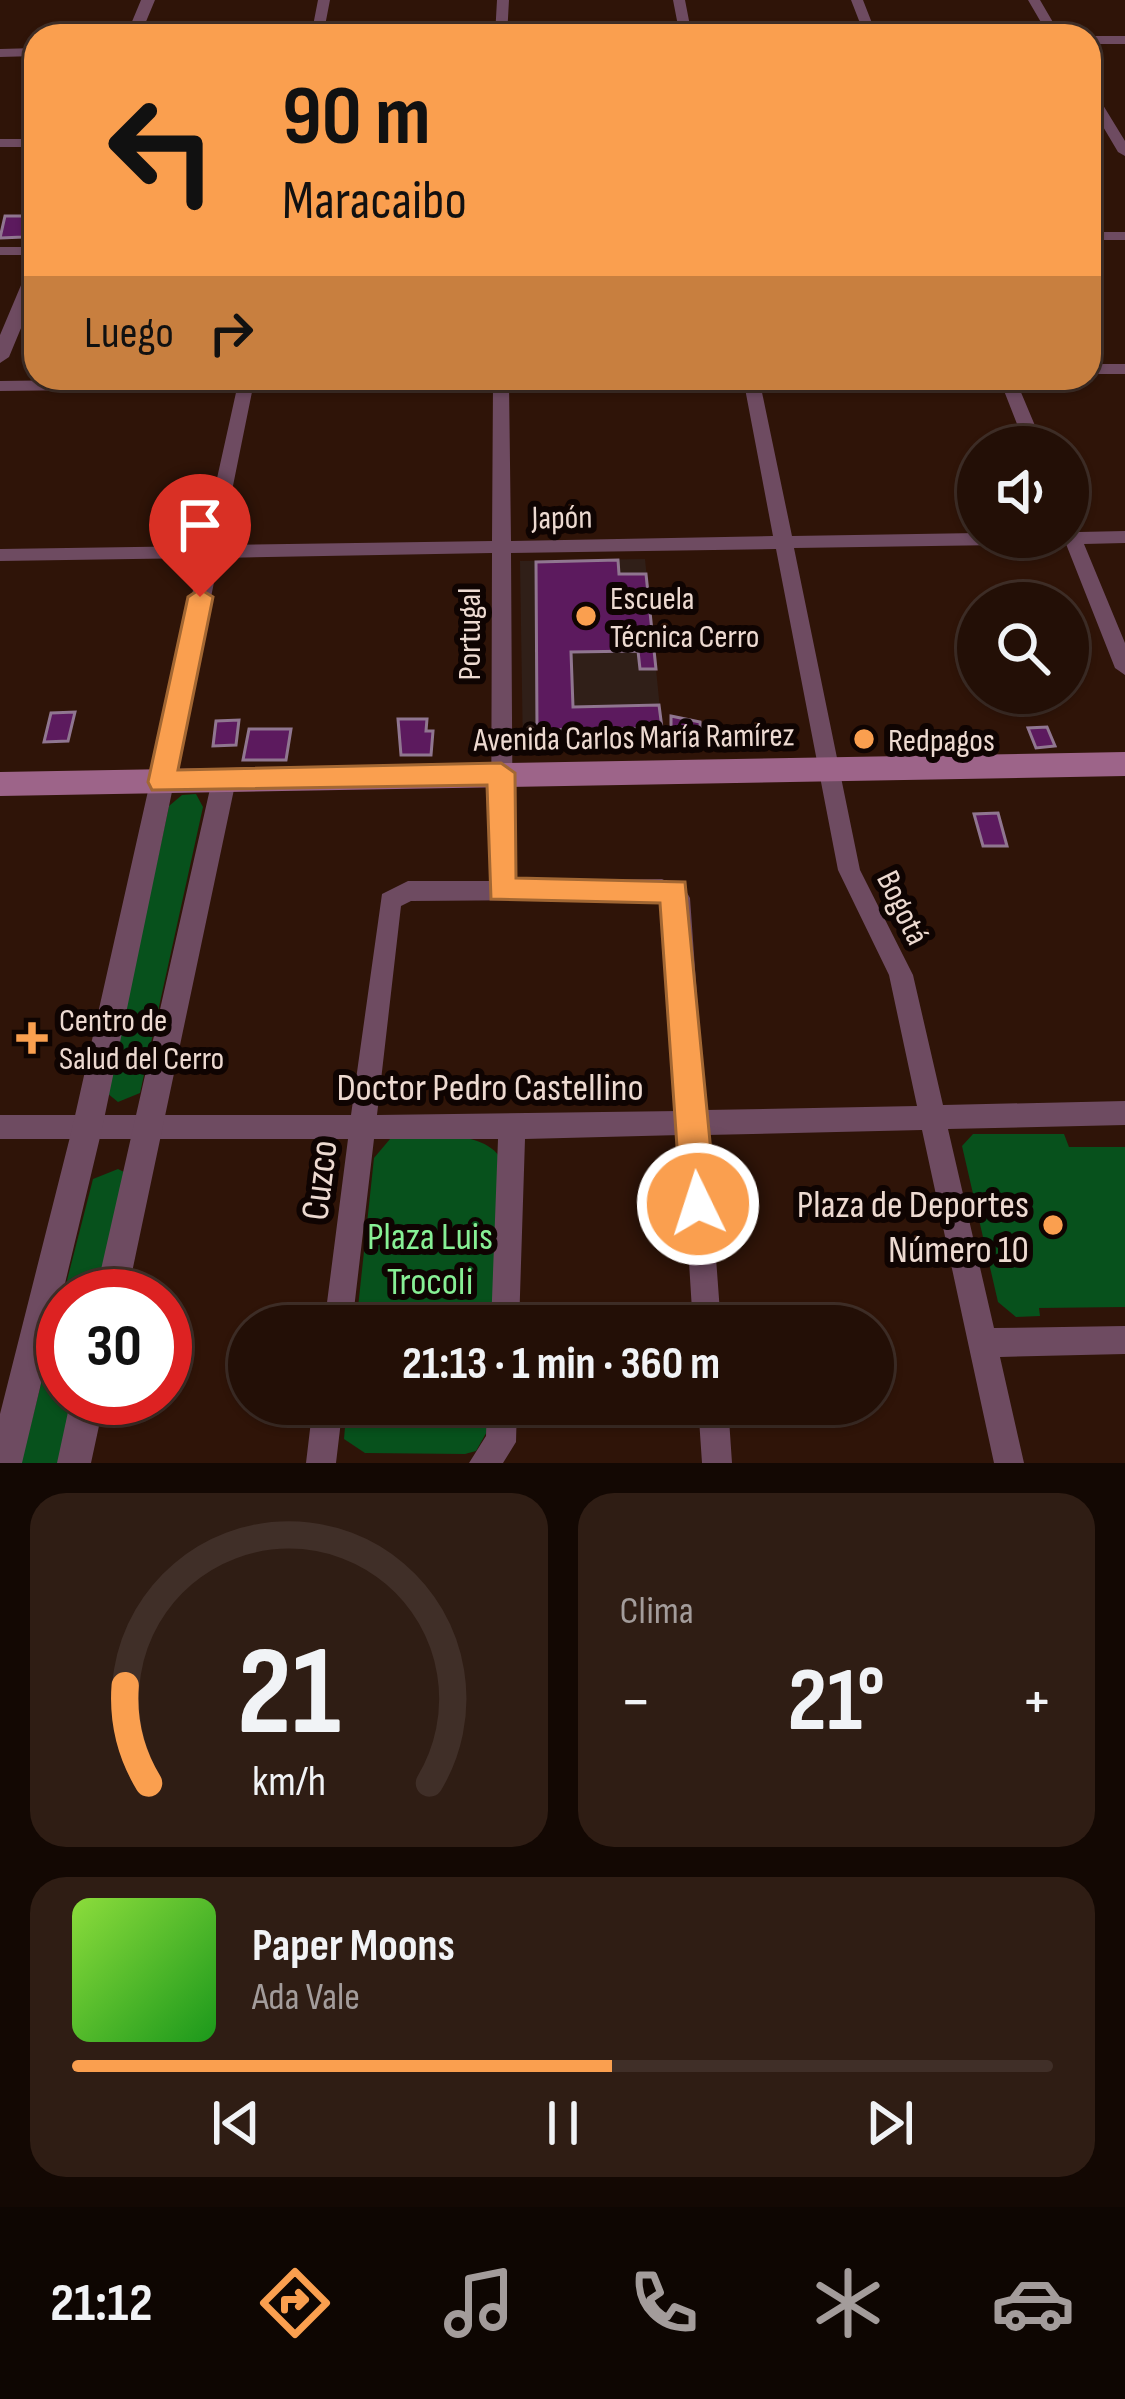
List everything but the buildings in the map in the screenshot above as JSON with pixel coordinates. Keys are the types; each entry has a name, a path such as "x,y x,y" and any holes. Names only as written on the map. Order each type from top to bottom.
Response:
{"main road":[{"name":"Avenida Carlos María Ramírez","path":"0,784 1125,764"}],"street":[{"path":"1118,129 1125,152"},
{"path":"0,356 24,299"},
{"path":"5,1463 87,1129 244,390"},
{"name":"Portugal","path":"501,390 502,890"},
{"name":"Bogotá","path":"753,390 849,870 901,975 1009,1463"},
{"path":"1012,390 1026,426"},
{"name":"Japón","path":"1089,534 1125,537"},
{"name":"Japón","path":"0,555 957,536"},
{"path":"1081,558 1125,668"},
{"path":"117,1269 224,780"},
{"path":"502,890 662,889 678,898 705,1305"},
{"name":"Cuzco","path":"341,1305 390,901 407,891 502,890"},
{"name":"Doctor Pedro Castellino","path":"0,1127 512,1127 1125,1113"},
{"path":"506,1305 512,1127"},
{"path":"984,1343 1125,1340"},
{"path":"74,1463 82,1425"},
{"path":"321,1463 326,1425"},
{"path":"484,1463 501,1442 501,1425"},
{"path":"714,1425 717,1463"}],"shaded area":[{"name":"Escuela Técnica Cerro","path":"645,559 664,749 523,752 520,561"}],"green space":[{"path":"196,794 203,807 140,1093 118,1102 107,1093 169,806 182,795"},
{"name":"Plaza de Deportes Número 10","path":"973,1134 1064,1134 1069,1147 1125,1147 1125,1307 1039,1308 1040,1316 1016,1317 998,1302 962,1146"},
{"name":"Plaza Luis Trocoli","path":"467,1138 493,1149 502,1160 495,1305 358,1305 374,1158 390,1139"},
{"path":"118,1169 124,1172 104,1269 70,1269 93,1179"},
{"path":"36,1404 36,1425 68,1425 60,1463 21,1463"},
{"path":"345,1425 489,1425 476,1451 465,1454 365,1453 344,1439"}],"place":[{"name":"Escuela Técnica Cerro","path":"586,616"},
{"name":"Redpagos","path":"864,739"},
{"name":"Centro de Salud del Cerro","path":"32,1038"},
{"name":"Plaza de Deportes Número 10","path":"1053,1225"}],"route":[{"path":"200,597 162,782 501,773 502,890 674,891 698,1204"}]}
